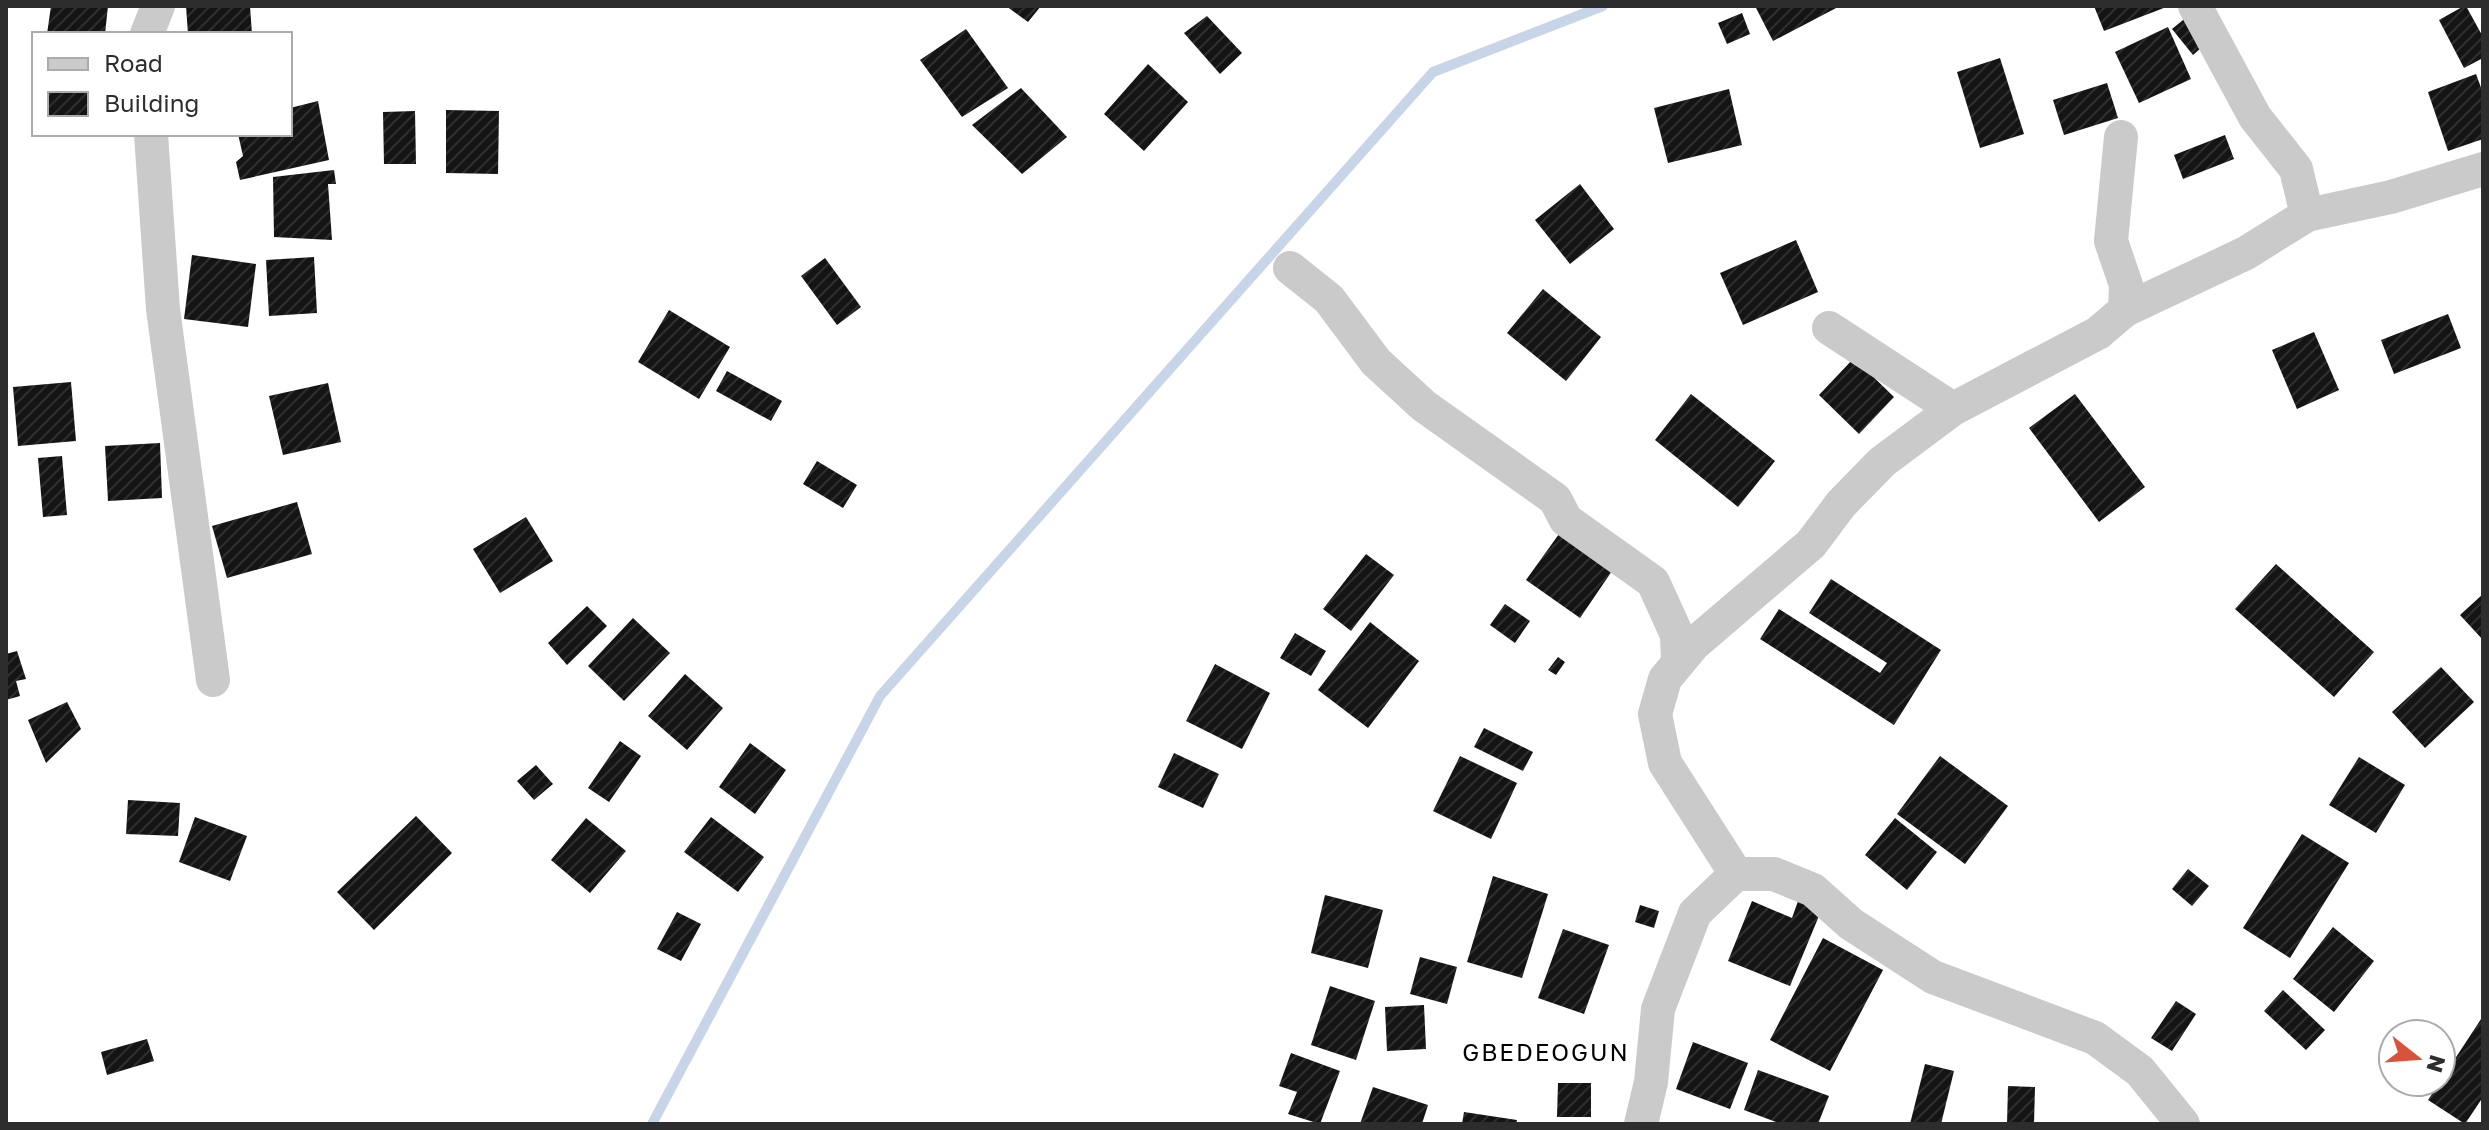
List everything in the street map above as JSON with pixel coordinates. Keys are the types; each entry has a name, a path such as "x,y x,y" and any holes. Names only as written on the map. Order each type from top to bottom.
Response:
{"street":[{"path":"148,32 158,6"},
{"path":"2195,6 2255,117 2296,169 2307,215"},
{"path":"151,136 163,309 213,680"},
{"path":"2121,137 2111,241 2126,285 2125,310"},
{"path":"1736,874 1665,763 1655,714 1665,679 1694,644 1811,544 1841,504 1882,462 1953,409 2098,333 2125,310 2246,253 2307,215 2391,197 2483,169"},
{"path":"1290,268 1329,299 1376,362 1424,406 1555,499 1566,520 1653,582 1677,635 1678,662"},
{"path":"1829,328 1953,409"},
{"path":"1641,1124 1651,1082 1658,1009 1695,913 1736,874 1774,874 1813,890 1851,924 1933,977 2095,1038 2140,1071 2183,1124"}],"building":[{"path":"51,6 108,6 105,32 47,32"},
{"path":"186,6 250,6 252,32 188,32"},
{"path":"1006,6 1041,6 1028,22"},
{"path":"1755,6 1840,6 1773,41"},
{"path":"2094,6 2169,6 2104,31"},
{"path":"2464,6 2483,37 2483,58 2464,68 2439,20"},
{"path":"1742,13 1750,34 1727,44 1718,23"},
{"path":"1207,16 1242,53 1220,74 1184,33"},
{"path":"2188,16 2209,41 2193,55 2172,29"},
{"path":"2168,27 2191,79 2139,103 2115,52"},
{"path":"966,29 1008,88 962,117 920,60"},
{"path":"2000,58 2024,134 1980,148 1957,72"},
{"path":"1148,64 1188,102 1144,151 1104,114"},
{"path":"2476,74 2483,93 2483,139 2448,151 2428,92"},
{"path":"2107,83 2118,118 2064,135 2053,100"},
{"path":"1021,88 1067,137 1022,174 972,125"},
{"path":"1729,89 1742,145 1668,163 1654,108"},
{"path":"318,101 329,160 240,180 236,162 243,156 238,136 292,136 292,108"},
{"path":"446,110 499,111 498,174 446,173"},
{"path":"415,111 416,164 384,164 383,112"},
{"path":"2225,135 2234,159 2183,179 2174,155"},
{"path":"334,170 336,184 328,184 332,240 274,237 273,177"},
{"path":"1580,184 1614,229 1570,264 1535,220"},
{"path":"1796,240 1818,292 1743,325 1720,273"},
{"path":"192,255 256,264 248,327 184,319"},
{"path":"314,257 317,313 269,316 266,260"},
{"path":"825,258 861,307 837,325 801,276"},
{"path":"1543,289 1601,337 1566,381 1507,333"},
{"path":"669,310 730,347 699,399 638,362"},
{"path":"2448,314 2461,348 2394,374 2381,340"},
{"path":"2314,332 2339,390 2297,409 2272,350"},
{"path":"1854,358 1894,397 1859,434 1819,395"},
{"path":"727,371 782,401 771,421 716,391"},
{"path":"71,382 76,441 18,446 13,387"},
{"path":"328,383 341,442 283,455 269,396"},
{"path":"1691,394 1775,461 1738,507 1655,440"},
{"path":"2075,394 2145,487 2099,522 2029,428"},
{"path":"160,443 162,498 108,501 105,446"},
{"path":"62,456 67,515 43,517 38,458"},
{"path":"817,461 857,485 843,508 803,484"},
{"path":"297,502 312,554 227,578 212,526"},
{"path":"526,517 553,561 500,593 473,549"},
{"path":"1559,534 1612,571 1580,618 1526,580"},
{"path":"1366,554 1394,575 1351,631 1323,609"},
{"path":"2276,564 2374,652 2334,697 2235,609"},
{"path":"1831,579 1941,650 1894,725 1760,639 1779,609 1880,673 1887,663 1809,613"},
{"path":"2483,594 2483,640 2460,615"},
{"path":"1505,604 1530,621 1515,643 1490,625"},
{"path":"587,606 607,626 567,665 548,643"},
{"path":"633,618 670,653 624,701 588,666"},
{"path":"1370,622 1419,661 1368,728 1318,690"},
{"path":"1295,633 1326,651 1311,676 1280,658"},
{"path":"17,651 26,679 16,681 20,696 6,700 6,654"},
{"path":"1558,657 1565,662 1556,675 1548,670"},
{"path":"1215,664 1270,693 1242,749 1186,721"},
{"path":"2441,667 2474,702 2425,748 2392,712"},
{"path":"685,674 723,708 687,750 648,716"},
{"path":"67,702 81,729 46,763 28,720"},
{"path":"1484,728 1533,752 1523,771 1474,747"},
{"path":"620,741 641,756 609,802 588,788"},
{"path":"750,743 786,770 755,814 719,787"},
{"path":"1174,753 1219,774 1203,808 1158,787"},
{"path":"1460,756 1517,783 1491,839 1433,811"},
{"path":"1940,756 2008,806 1965,864 1897,814"},
{"path":"2359,757 2405,785 2376,833 2329,805"},
{"path":"536,765 553,784 534,800 517,781"},
{"path":"128,800 180,803 178,836 126,834"},
{"path":"416,816 452,853 374,930 337,892"},
{"path":"195,817 247,836 230,881 179,862"},
{"path":"711,817 764,857 738,892 684,852"},
{"path":"586,818 626,851 590,893 551,860"},
{"path":"1895,818 1937,852 1907,890 1865,855"},
{"path":"2302,834 2349,863 2290,958 2243,928"},
{"path":"2188,869 2209,886 2192,906 2172,889"},
{"path":"1493,876 1548,894 1522,978 1467,962"},
{"path":"1325,895 1383,910 1368,968 1311,953"},
{"path":"1752,901 1792,918 1798,901 1821,911 1790,986 1728,961"},
{"path":"1640,905 1659,911 1654,928 1635,922"},
{"path":"677,912 701,924 681,961 657,949"},
{"path":"2333,927 2374,961 2334,1012 2293,979"},
{"path":"1563,929 1609,945 1584,1014 1538,998"},
{"path":"1823,938 1883,970 1830,1071 1770,1040"},
{"path":"1420,957 1457,967 1447,1004 1410,994"},
{"path":"1330,986 1375,1001 1356,1060 1311,1045"},
{"path":"2283,990 2325,1030 2306,1050 2264,1011"},
{"path":"2176,1001 2196,1014 2172,1051 2151,1038"},
{"path":"1424,1005 1426,1049 1387,1051 1385,1007"},
{"path":"2483,1016 2483,1097 2465,1124 2428,1100 2457,1098 2457,1056"},
{"path":"147,1039 154,1061 107,1075 101,1052"},
{"path":"1693,1042 1748,1063 1730,1109 1676,1089"},
{"path":"1291,1053 1340,1071 1320,1124 1288,1114 1297,1092 1279,1086"},
{"path":"1925,1064 1954,1071 1941,1124 1910,1124"},
{"path":"1758,1070 1829,1096 1818,1124 1781,1124 1744,1110"},
{"path":"1558,1083 1591,1083 1591,1117 1557,1117"},
{"path":"2008,1086 2035,1087 2034,1124 2007,1124"},
{"path":"1373,1087 1428,1105 1422,1124 1360,1124"},
{"path":"1464,1112 1517,1120 1516,1124 1462,1124"}],"waterway":[{"path":"652,1124 880,696 1433,72 1603,6"}],"district":[{"name":"GBEDEOGUN","path":"1546,1051"}]}
